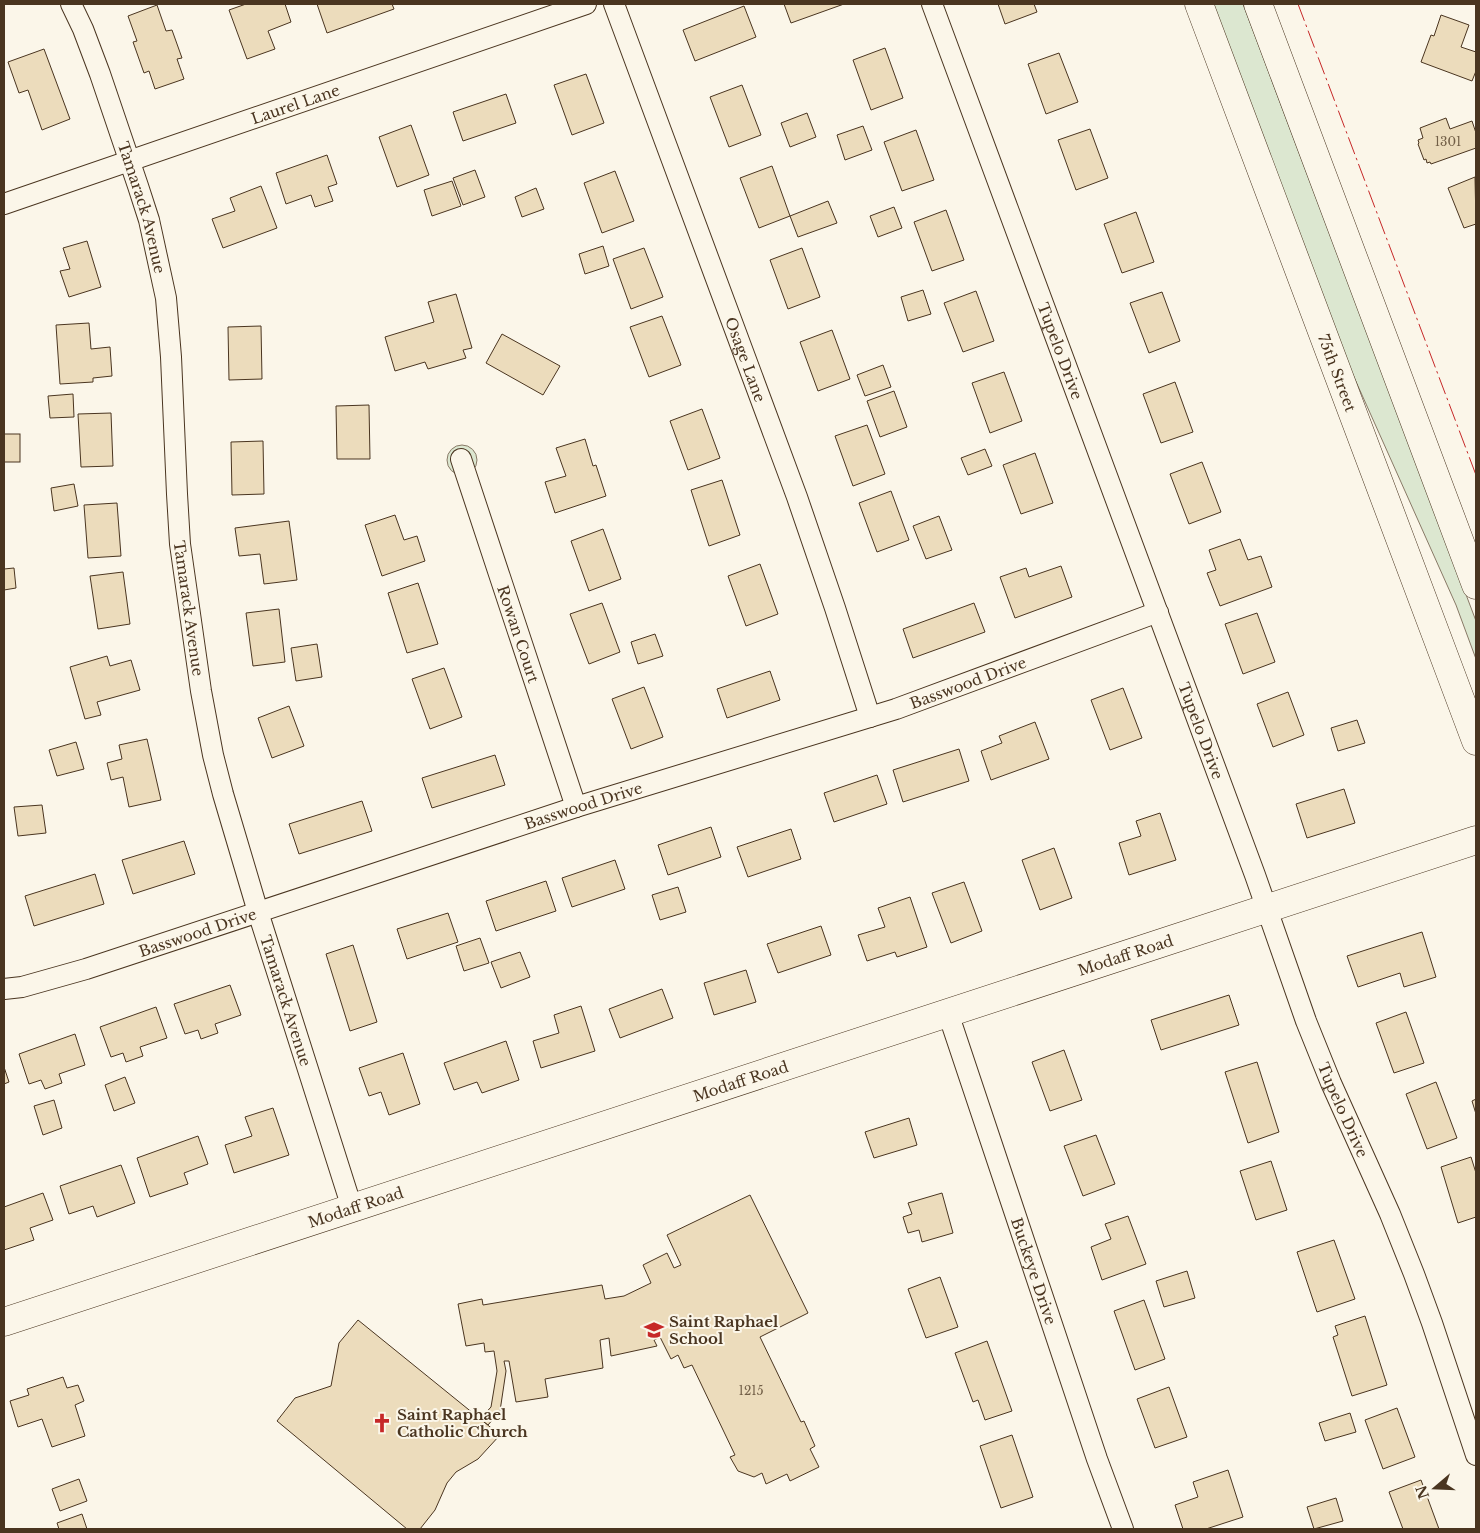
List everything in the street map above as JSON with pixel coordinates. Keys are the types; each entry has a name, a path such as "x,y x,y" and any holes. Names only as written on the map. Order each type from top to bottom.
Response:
{"street":[{"name":"Tamarack Avenue","path":"71,4 84,29 130,160 149,220 166,298 171,357 176,494 180,544 201,691 213,755 258,912 352,1208"},
{"name":"Laurel Lane","path":"4,204 586,4"},
{"name":"Osage Lane","path":"614,4 797,497 870,717"},
{"name":"Tupelo Drive","path":"932,4 1268,909 1310,1030 1414,1274 1476,1455"},
{"name":"75th Street","path":"1199,4 1476,741"},
{"path":"1258,4 1476,585"},
{"name":"Rowan Court","path":"461,459 576,807"},
{"name":"Basswood Drive","path":"4,989 22,987 86,969 576,807 896,709 1158,612"},
{"name":"Modaff Road","path":"4,1322 1476,840"},
{"name":"Buckeye Drive","path":"948,1013 1097,1459 1123,1529"}],"green space":[{"path":"1212,4 1243,4 1476,621 1476,659 1456,605 1345,357"},
{"path":"462,445 473,449 477,460 473,471 462,475 451,471 447,460 451,449"}],"building":[{"path":"246,4 285,4 291,22 268,31 275,49 247,59 229,10"},
{"path":"317,4 392,4 394,9 327,33"},
{"path":"784,4 844,4 791,23"},
{"path":"998,4 1034,4 1037,12 1005,24"},
{"path":"157,5 166,31 172,30 182,58 177,59 184,79 155,89 149,71 144,73 133,42 137,41 128,16"},
{"path":"744,6 756,37 695,61 683,30"},
{"path":"1441,15 1469,25 1461,47 1476,52 1476,71 1472,81 1421,62 1431,35 1434,36"},
{"path":"885,48 903,98 871,110 853,60"},
{"path":"44,49 70,119 42,130 28,90 19,93 8,62"},
{"path":"1059,53 1078,102 1046,114 1028,64"},
{"path":"586,74 604,123 572,135 554,85"},
{"path":"742,85 761,135 729,147 710,97"},
{"path":"506,94 516,123 463,141 453,112"},
{"path":"807,113 816,137 790,147 781,123"},
{"path":"1446,118 1450,129 1472,121 1476,133 1476,148 1431,164 1430,162 1427,163 1418,144 1418,140 1423,138 1420,128"},
{"path":"411,125 429,175 397,187 379,137"},
{"path":"863,126 872,150 845,160 837,135"},
{"path":"1090,129 1108,178 1076,190 1058,140"},
{"path":"916,130 934,180 902,191 884,142"},
{"path":"327,155 337,184 328,187 333,201 315,207 311,195 286,204 276,173"},
{"path":"772,166 790,216 759,228 740,178"},
{"path":"475,170 485,197 463,205 453,178"},
{"path":"615,171 634,221 602,233 584,183"},
{"path":"1475,177 1476,224 1464,228 1448,188"},
{"path":"452,181 461,206 432,216 424,190"},
{"path":"261,186 277,228 223,248 212,219 235,211 230,198"},
{"path":"536,188 544,209 522,217 515,197"},
{"path":"828,201 837,223 798,237 790,216"},
{"path":"894,207 902,228 878,237 870,216"},
{"path":"946,210 964,260 932,271 914,222"},
{"path":"1136,212 1154,262 1122,273 1104,224"},
{"path":"87,241 101,287 69,297 60,271 70,269 63,248"},
{"path":"603,246 609,266 585,274 579,254"},
{"path":"644,248 663,297 631,309 613,259"},
{"path":"802,248 820,297 788,309 770,260"},
{"path":"923,290 931,314 908,321 901,297"},
{"path":"976,291 994,341 963,352 944,303"},
{"path":"1162,292 1180,341 1149,353 1130,303"},
{"path":"456,294 472,348 463,350 466,358 428,369 425,362 395,371 385,337 434,322 428,302"},
{"path":"662,316 681,365 649,377 630,327"},
{"path":"89,323 91,349 110,347 112,376 93,378 93,382 60,384 56,325"},
{"path":"261,326 262,379 229,380 228,327"},
{"path":"832,330 850,379 818,391 800,342"},
{"path":"502,334 560,366 543,395 486,363"},
{"path":"883,365 891,387 865,396 857,375"},
{"path":"1004,372 1022,421 990,433 972,383"},
{"path":"1175,382 1193,432 1161,443 1143,394"},
{"path":"894,391 907,427 880,437 867,401"},
{"path":"73,394 74,417 50,418 48,396"},
{"path":"369,405 370,459 337,459 336,406"},
{"path":"702,409 720,458 688,470 670,421"},
{"path":"111,413 113,466 81,467 78,414"},
{"path":"867,425 885,474 853,486 835,436"},
{"path":"4,434 20,434 20,462 4,462"},
{"path":"585,439 593,466 596,465 606,496 555,513 545,482 566,476 556,448"},
{"path":"263,441 264,494 232,495 231,442"},
{"path":"985,449 992,466 968,475 961,458"},
{"path":"1035,453 1053,503 1021,514 1003,465"},
{"path":"1202,462 1221,512 1189,524 1170,474"},
{"path":"722,480 740,535 709,546 691,490"},
{"path":"74,484 78,506 54,511 51,488"},
{"path":"891,491 909,540 877,552 859,503"},
{"path":"117,503 121,556 88,558 84,505"},
{"path":"395,515 404,540 417,536 425,561 382,576 365,525"},
{"path":"939,516 952,550 926,559 913,526"},
{"path":"289,521 297,580 264,584 260,554 239,556 235,528"},
{"path":"603,529 621,579 589,591 571,541"},
{"path":"1240,539 1248,560 1261,556 1272,587 1220,606 1207,573 1216,570 1209,550"},
{"path":"760,564 778,614 746,626 728,576"},
{"path":"1061,566 1072,597 1015,618 1000,577 1026,568 1029,577"},
{"path":"14,568 16,588 4,590 4,569"},
{"path":"123,572 130,624 98,629 90,576"},
{"path":"418,583 438,644 407,653 388,593"},
{"path":"602,603 620,652 589,664 570,614"},
{"path":"974,603 985,632 913,658 903,629"},
{"path":"279,609 285,662 253,666 246,613"},
{"path":"1257,613 1275,662 1243,674 1225,624"},
{"path":"655,634 663,656 638,664 631,642"},
{"path":"317,644 322,677 296,681 291,648"},
{"path":"107,656 110,666 131,660 140,690 97,702 101,715 85,719 70,667"},
{"path":"444,668 462,717 430,729 412,679"},
{"path":"770,671 780,700 727,718 717,689"},
{"path":"644,687 663,737 631,749 612,699"},
{"path":"1123,688 1142,738 1110,750 1091,700"},
{"path":"1288,692 1304,735 1273,747 1257,704"},
{"path":"289,706 304,746 272,758 258,718"},
{"path":"1357,720 1365,743 1338,751 1331,728"},
{"path":"1035,722 1049,759 991,780 981,751 1002,743 999,736"},
{"path":"147,739 161,800 129,807 123,777 111,780 107,763 122,759 119,745"},
{"path":"76,742 84,769 57,776 49,750"},
{"path":"959,749 969,781 903,802 893,770"},
{"path":"495,755 505,785 432,808 422,778"},
{"path":"877,775 887,804 834,822 824,793"},
{"path":"1344,789 1355,823 1307,838 1296,804"},
{"path":"362,801 372,831 299,854 289,824"},
{"path":"42,805 46,833 18,836 14,807"},
{"path":"1160,813 1176,860 1129,875 1119,843 1141,836 1136,821"},
{"path":"711,827 721,857 668,875 658,845"},
{"path":"791,829 801,859 748,877 737,847"},
{"path":"184,841 195,874 133,894 122,860"},
{"path":"1054,848 1072,898 1040,910 1022,860"},
{"path":"615,860 625,889 572,907 562,878"},
{"path":"95,874 104,904 34,926 25,896"},
{"path":"546,881 556,911 496,931 486,901"},
{"path":"964,882 982,931 951,943 932,893"},
{"path":"678,887 686,912 660,920 652,895"},
{"path":"910,897 927,947 897,957 895,952 867,961 858,935 885,927 878,908"},
{"path":"448,913 458,942 407,959 397,929"},
{"path":"821,926 831,955 778,973 767,944"},
{"path":"1422,932 1436,977 1404,987 1400,973 1358,987 1347,956"},
{"path":"480,938 489,963 464,971 456,946"},
{"path":"353,945 377,1022 350,1031 326,954"},
{"path":"520,952 530,977 501,988 491,962"},
{"path":"746,970 756,1002 714,1015 704,983"},
{"path":"230,985 241,1015 215,1024 218,1033 201,1039 198,1030 185,1034 174,1004"},
{"path":"662,989 673,1018 620,1038 609,1009"},
{"path":"1229,995 1239,1025 1161,1050 1151,1020"},
{"path":"581,1006 595,1051 541,1068 533,1041 559,1033 554,1015"},
{"path":"156,1007 167,1038 140,1047 143,1056 126,1062 123,1053 111,1057 100,1027"},
{"path":"1406,1012 1424,1063 1394,1073 1376,1023"},
{"path":"75,1034 85,1065 59,1074 62,1083 45,1089 41,1080 29,1084 19,1054"},
{"path":"506,1041 519,1080 482,1093 477,1082 454,1090 444,1063"},
{"path":"1064,1050 1082,1100 1050,1111 1032,1062"},
{"path":"403,1053 420,1104 389,1115 381,1092 369,1096 359,1068"},
{"path":"1257,1062 1279,1132 1248,1143 1225,1072"},
{"path":"4,1067 9,1082 4,1084"},
{"path":"125,1077 135,1103 114,1111 105,1085"},
{"path":"1436,1082 1457,1138 1427,1149 1406,1094"},
{"path":"1476,1099 1476,1114 1472,1101"},
{"path":"54,1100 62,1128 43,1135 34,1106"},
{"path":"273,1108 289,1155 234,1173 225,1145 252,1136 245,1117"},
{"path":"909,1118 917,1145 874,1158 865,1132"},
{"path":"1096,1135 1115,1184 1083,1196 1064,1146"},
{"path":"198,1136 208,1164 184,1173 188,1184 150,1197 137,1158"},
{"path":"1471,1157 1476,1173 1476,1217 1458,1223 1441,1167"},
{"path":"1271,1161 1287,1210 1256,1220 1240,1171"},
{"path":"121,1165 135,1203 97,1217 93,1206 69,1214 60,1186"},
{"path":"43,1193 53,1220 30,1228 34,1240 4,1250 4,1207"},
{"path":"942,1193 953,1233 922,1242 919,1230 908,1233 903,1217 912,1214 908,1203"},
{"path":"750,1195 808,1313 760,1337 801,1422 804,1421 815,1446 810,1449 819,1467 790,1481 787,1474 766,1484 762,1473 754,1477 738,1471 730,1457 735,1455 692,1365 684,1368 678,1355 671,1359 660,1337 654,1340 657,1346 611,1356 609,1338 600,1340 603,1368 545,1379 548,1397 516,1402 509,1361 504,1361 506,1371 500,1411 488,1425 480,1419 491,1407 497,1371 494,1351 485,1352 484,1343 466,1346 458,1304 482,1299 483,1305 602,1285 605,1299 624,1296 651,1283 643,1265 667,1253 674,1268 681,1265 667,1235"},
{"path":"1128,1216 1146,1264 1102,1280 1091,1247 1111,1239 1105,1224"},
{"path":"1334,1240 1355,1299 1317,1312 1297,1252"},
{"path":"1187,1271 1195,1298 1164,1307 1156,1281"},
{"path":"940,1277 958,1327 926,1338 908,1289"},
{"path":"1144,1300 1165,1359 1135,1370 1114,1311"},
{"path":"1365,1316 1387,1385 1352,1396 1333,1337 1338,1335 1335,1326"},
{"name":"Saint Raphael Catholic Church","path":"358,1320 500,1435 478,1459 456,1472 447,1483 435,1510 420,1529 407,1529 277,1421 295,1398 331,1386 339,1343"},
{"path":"987,1341 1012,1411 985,1420 978,1400 973,1402 955,1353"},
{"path":"63,1377 67,1388 78,1385 84,1401 75,1405 85,1436 52,1447 42,1419 18,1427 10,1401 29,1395 27,1389"},
{"path":"1169,1387 1187,1437 1155,1448 1137,1399"},
{"path":"1397,1408 1415,1457 1383,1469 1365,1420"},
{"path":"1350,1413 1356,1432 1325,1441 1319,1423"},
{"path":"1012,1435 1033,1497 1001,1508 980,1446"},
{"path":"1228,1470 1243,1517 1206,1529 1183,1529 1175,1505 1198,1497 1193,1482"},
{"path":"79,1479 87,1501 60,1511 52,1489"},
{"path":"1421,1480 1439,1529 1403,1529 1389,1492"},
{"path":"1336,1498 1343,1521 1314,1529 1307,1507"},
{"path":"82,1514 87,1529 59,1529 57,1523"}],"power":[{"path":"1298,4 1476,475"}],"place":[{"name":"Saint Raphael School","path":"654,1330"},
{"name":"Saint Raphael Catholic Church","path":"382,1423"}]}
